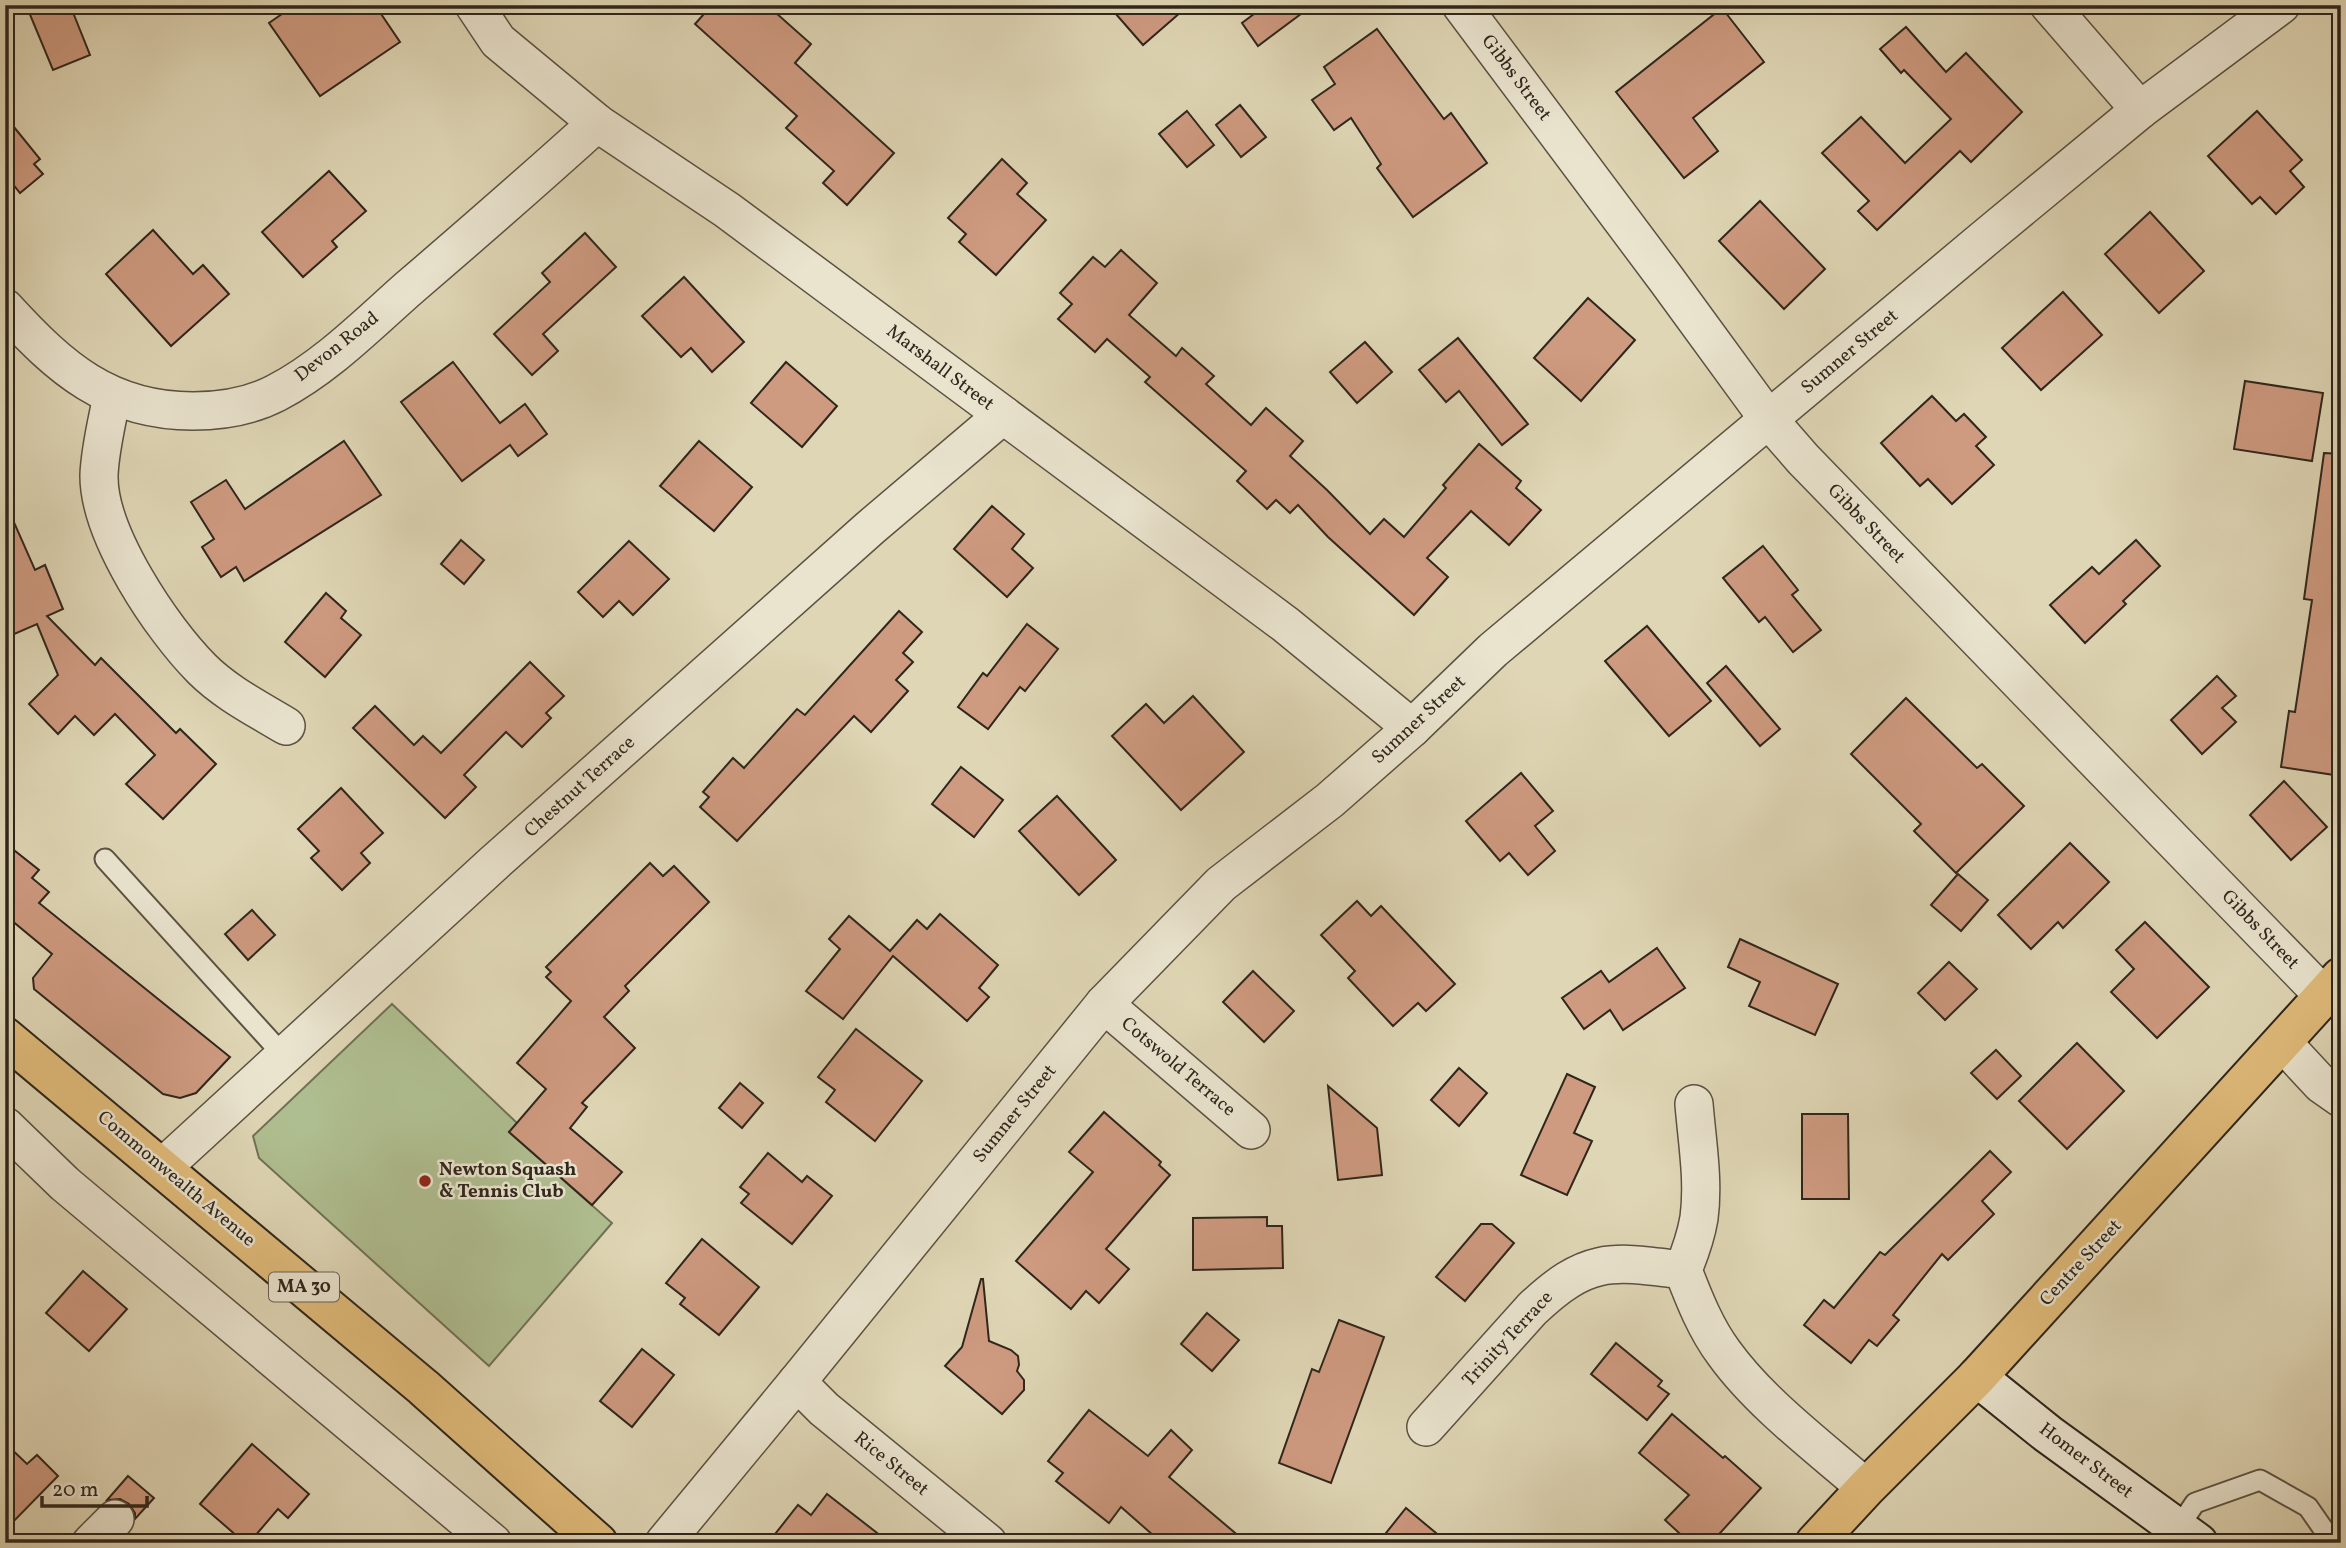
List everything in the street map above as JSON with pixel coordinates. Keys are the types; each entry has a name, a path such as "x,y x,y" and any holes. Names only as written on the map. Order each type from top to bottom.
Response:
{"main road":[{"name":"Centre Street","path":"1815,1543 1866,1488 1978,1377 2332,987"},
{"name":"Commonwealth Avenue","path":"5,1037 413,1378 598,1543"}],"street":[{"name":"Marshall Street","path":"474,5 498,41 597,123 727,210 1285,624 1412,728"},
{"name":"Gibbs Street","path":"1461,5 1667,279 1769,420 1812,469 2332,987"},
{"path":"2049,5 2140,110"},
{"name":"Sumner Street","path":"664,1543 1104,1004 1221,884 1330,800 1412,728 1493,650 2140,110 2281,5"},
{"name":"Devon Road","path":"5,308 38,344 74,374 112,396 142,407 173,411 209,411 242,406 274,394 330,358 597,123"},
{"path":"112,396 99,476 101,496 110,525 128,566 169,630 203,670 230,691 286,726"},
{"name":"Chestnut Terrace","path":"163,1167 494,863 870,528 1003,415"},
{"name":"Cotswold Terrace","path":"1104,1004 1251,1129"},
{"path":"2283,1043 2321,1084 2341,1098"},
{"path":"1694,1104 1700,1186 1699,1217 1683,1270 1707,1326 1722,1352 1743,1377 1866,1488"},
{"path":"5,1126 65,1184 493,1543"},
{"name":"Trinity Terrace","path":"1426,1427 1532,1309 1570,1278 1598,1265 1626,1263 1683,1270"},
{"name":"Homer Street","path":"1978,1377 2048,1434 2188,1536"},
{"name":"Rice Street","path":"797,1382 824,1409 988,1543"}],"lane":[{"path":"105,859 284,1056"},
{"path":"2188,1536 2195,1503 2260,1480 2308,1507 2333,1543"}],"green space":[{"name":"Newton Squash & Tennis Club","path":"392,1004 517,1123 509,1132 612,1223 489,1366 259,1158 253,1136"}],"building":[{"path":"26,5 70,5 90,55 53,70"},
{"path":"295,5 375,5 400,42 320,96 269,23"},
{"path":"712,5 767,5 811,44 795,63 894,153 847,205 823,183 834,171 786,128 797,116 695,24"},
{"path":"1108,5 1189,5 1143,45"},
{"path":"1266,5 1313,5 1258,46 1242,23"},
{"path":"1722,8 1764,62 1693,118 1718,151 1684,178 1616,92"},
{"path":"1906,27 1946,72 1966,53 2022,112 1971,162 1960,151 1877,230 1858,211 1869,201 1822,153 1861,117 1905,163 1951,119 1904,70 1901,73 1880,49"},
{"path":"1377,29 1444,119 1451,113 1487,163 1413,217 1377,168 1381,164 1351,118 1334,130 1312,100 1335,84 1324,67"},
{"path":"1240,105 1266,137 1241,157 1216,125"},
{"path":"1187,111 1214,145 1187,167 1159,134"},
{"path":"2257,111 2302,160 2290,171 2304,187 2276,214 2260,197 2252,204 2208,156"},
{"path":"5,116 40,159 34,164 43,174 20,193 12,183 5,188"},
{"path":"1002,159 1027,183 1017,194 1046,220 996,275 959,242 966,234 948,218"},
{"path":"329,171 366,211 332,241 337,247 303,277 262,232"},
{"path":"1760,201 1825,269 1784,309 1719,241"},
{"path":"2150,212 2204,271 2159,313 2105,254"},
{"path":"153,230 193,274 203,265 229,294 171,346 106,274"},
{"path":"585,233 616,267 543,334 558,351 532,375 494,334 550,282 542,273"},
{"path":"1121,250 1157,283 1129,315 1176,356 1182,348 1214,376 1206,384 1251,425 1266,408 1303,441 1290,456 1370,534 1384,519 1404,537 1446,488 1443,485 1479,444 1521,481 1516,488 1541,510 1509,545 1471,511 1427,558 1448,577 1414,615 1328,537 1298,505 1290,513 1276,500 1267,509 1237,481 1246,471 1145,382 1150,377 1107,339 1095,352 1058,319 1072,304 1060,293 1093,257 1105,267"},
{"path":"684,277 744,342 712,372 691,348 681,357 642,316"},
{"path":"2063,292 2102,335 2041,390 2002,348"},
{"path":"1588,298 1635,340 1581,401 1534,358"},
{"path":"1458,338 1528,424 1502,445 1459,391 1446,402 1419,370"},
{"path":"1365,342 1392,372 1357,403 1330,372"},
{"path":"453,362 500,423 525,404 547,434 518,456 510,445 462,481 401,402"},
{"path":"786,362 837,406 802,447 751,403"},
{"path":"2245,381 2323,393 2312,461 2234,449"},
{"path":"1932,396 1956,421 1964,414 1986,437 1976,446 1994,465 1952,504 1928,479 1920,486 1881,443"},
{"path":"344,441 381,495 244,581 236,567 221,577 202,547 214,539 191,502 226,480 245,509"},
{"path":"699,441 752,487 714,531 660,486"},
{"path":"2324,453 2341,454 2341,776 2281,767 2289,711 2295,712 2312,600 2304,599"},
{"path":"5,502 35,570 45,565 63,609 47,616 95,665 101,658 176,733 180,729 216,764 163,819 126,784 155,755 115,714 94,735 75,716 58,734 29,704 58,675 37,624 5,638"},
{"path":"992,506 1024,534 1012,549 1033,568 1007,597 954,549"},
{"path":"461,540 484,560 464,584 441,564"},
{"path":"2136,540 2160,566 2123,601 2126,604 2085,643 2050,605 2092,567 2099,574"},
{"path":"629,541 669,579 633,615 619,601 603,617 578,592"},
{"path":"1763,546 1798,590 1792,595 1821,630 1793,652 1765,617 1759,622 1723,578"},
{"path":"326,593 346,611 341,618 361,635 325,677 285,642"},
{"path":"899,611 922,632 903,653 913,662 896,680 908,691 871,732 854,716 737,841 700,807 709,797 703,792 733,758 744,768 797,709 805,715"},
{"path":"1027,624 1058,649 1025,691 1020,687 988,729 958,707 983,673 987,676"},
{"path":"1647,626 1711,701 1669,736 1605,661"},
{"path":"530,662 564,696 546,713 551,718 522,747 506,732 464,775 476,787 445,818 353,728 375,706 414,745 423,736 441,753"},
{"path":"1726,666 1780,729 1760,746 1707,683"},
{"path":"2217,676 2236,696 2222,708 2236,722 2202,754 2171,720"},
{"path":"1193,696 1244,752 1181,810 1112,736 1146,704 1164,723"},
{"path":"1906,698 1977,768 1982,764 2024,806 1956,873 1914,831 1921,824 1851,754"},
{"path":"961,767 1003,800 974,837 932,804"},
{"path":"1521,773 1553,811 1535,826 1555,851 1528,875 1509,853 1500,861 1466,821"},
{"path":"2284,781 2327,827 2291,860 2250,815"},
{"path":"341,788 383,833 361,853 370,863 342,890 311,858 319,851 298,829"},
{"path":"1057,796 1116,860 1079,895 1019,831"},
{"path":"5,843 39,870 32,878 49,892 39,903 230,1057 196,1093 180,1098 163,1094 34,989 33,978 52,954 5,915"},
{"path":"2070,843 2109,882 2063,928 2058,922 2031,949 1998,915"},
{"path":"650,863 663,876 674,866 709,902 625,986 629,991 604,1017 635,1048 582,1103 587,1107 570,1128 622,1172 592,1205 509,1132 546,1089 517,1063 571,1001 546,977 551,972 546,967"},
{"path":"1958,874 1988,900 1961,931 1931,905"},
{"path":"1357,901 1371,916 1381,906 1455,984 1426,1011 1418,1003 1393,1026 1348,978 1355,971 1321,935"},
{"path":"252,910 275,935 248,960 225,934"},
{"path":"940,914 998,965 979,988 989,997 967,1021 893,956 843,1019 806,991 840,949 829,939 849,916 890,951 917,920 927,929"},
{"path":"2145,922 2209,987 2157,1038 2111,992 2134,969 2116,950"},
{"path":"1740,939 1838,984 1815,1035 1749,1006 1760,982 1728,967"},
{"path":"1657,948 1685,988 1623,1030 1610,1010 1584,1029 1562,998 1601,971 1609,982"},
{"path":"1949,962 1977,989 1945,1020 1918,993"},
{"path":"1253,971 1294,1011 1264,1042 1223,1002"},
{"path":"856,1029 922,1081 875,1141 826,1102 835,1090 818,1077"},
{"path":"2077,1043 2124,1091 2067,1149 2019,1101"},
{"path":"1996,1050 2021,1076 1997,1099 1971,1073"},
{"path":"1459,1068 1487,1093 1459,1126 1431,1100"},
{"path":"1567,1074 1595,1087 1574,1133 1592,1141 1567,1195 1521,1175"},
{"path":"740,1083 763,1103 742,1128 719,1108"},
{"path":"1328,1086 1377,1128 1382,1175 1338,1180"},
{"path":"1104,1112 1161,1162 1159,1165 1170,1175 1106,1249 1129,1269 1099,1303 1086,1291 1071,1309 1016,1261 1093,1172 1069,1152"},
{"path":"1802,1114 1848,1114 1849,1199 1802,1199"},
{"path":"1990,1151 2011,1172 1982,1201 1994,1214 1948,1260 1942,1254 1893,1315 1899,1320 1877,1346 1869,1340 1851,1363 1804,1325 1824,1300 1834,1308 1880,1252 1885,1255"},
{"path":"768,1153 802,1182 807,1176 832,1196 792,1244 741,1203 749,1194 740,1187"},
{"path":"1267,1217 1267,1226 1282,1226 1283,1268 1193,1270 1193,1218"},
{"path":"1481,1224 1492,1224 1514,1243 1465,1301 1436,1277"},
{"path":"702,1239 759,1287 719,1335 680,1304 685,1298 666,1283"},
{"path":"83,1271 127,1309 89,1351 46,1313"},
{"path":"981,1279 989,1341 1011,1350 1018,1356 1017,1371 1024,1380 1024,1390 1002,1414 945,1366 962,1347"},
{"path":"1207,1313 1239,1340 1212,1371 1181,1344"},
{"path":"1339,1320 1384,1337 1331,1483 1279,1463 1312,1369 1319,1372"},
{"path":"1616,1343 1662,1381 1658,1386 1669,1394 1647,1420 1591,1374"},
{"path":"642,1349 674,1375 632,1427 600,1401"},
{"path":"1089,1410 1148,1456 1171,1430 1192,1450 1169,1477 1247,1543 1162,1543 1121,1507 1109,1523 1056,1481 1063,1473 1048,1461"},
{"path":"1672,1414 1761,1488 1711,1543 1690,1543 1665,1520 1689,1495 1639,1453"},
{"path":"5,1443 27,1464 37,1455 58,1476 5,1530"},
{"path":"252,1444 309,1494 288,1518 278,1509 249,1543 245,1543 200,1504"},
{"path":"128,1476 154,1498 135,1519 135,1513 129,1504 120,1499 107,1500"},
{"path":"827,1494 890,1543 768,1543 798,1505 811,1515"},
{"path":"1406,1508 1448,1543 1378,1543"}],"place":[{"name":"Newton Squash & Tennis Club","path":"425,1181"}]}
